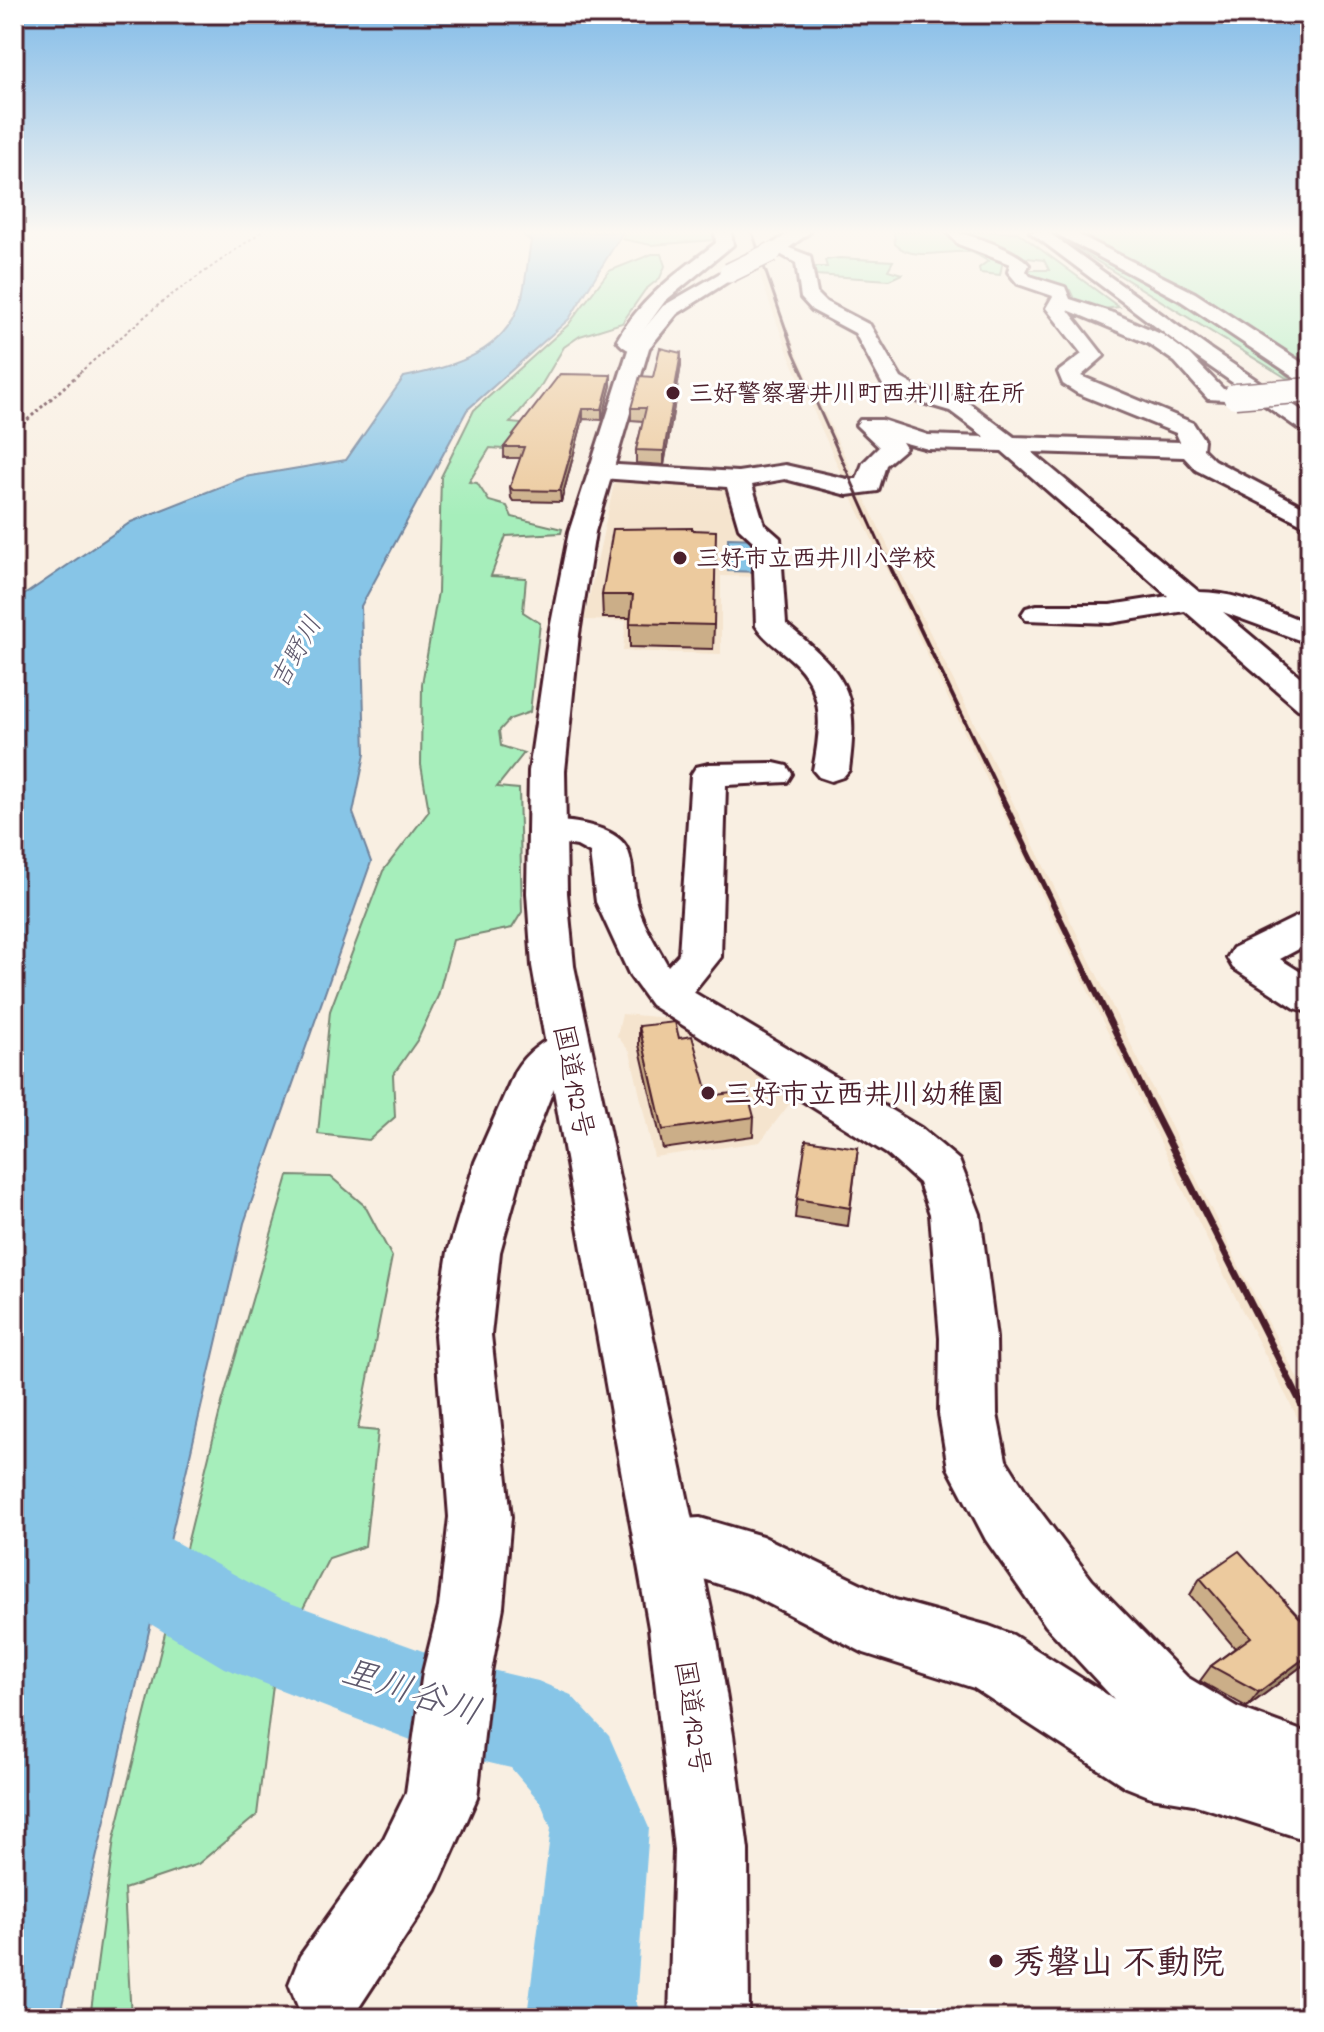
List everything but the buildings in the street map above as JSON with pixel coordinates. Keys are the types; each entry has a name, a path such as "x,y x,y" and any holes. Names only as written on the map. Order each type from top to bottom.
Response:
{"main road":[{"name":"国道192号","path":"656,327 639,347 582,532 564,634 547,771 547,893 553,966 667,1551 696,1720 711,1850 709,2018"},
{"path":"859,327 863,329 892,382 907,391 958,406 975,416 1310,702"},
{"path":"1071,327 1094,356 1069,372 1071,379 1085,388 1185,428 1192,440 1191,450"},
{"path":"1122,327 1165,344 1204,378 1217,395 1310,390"},
{"path":"1168,327 1310,426"},
{"path":"1184,327 1310,406"},
{"path":"1233,327 1310,377"},
{"path":"1255,327 1301,347"},
{"path":"601,471 738,480 785,472 847,487 869,486 870,467 879,456 894,448 868,425 878,424 917,441 1191,450 1205,465 1310,520"},
{"path":"738,480 752,528 766,538 771,626 812,664 827,682 837,704 838,727 831,770"},
{"path":"1037,614 1110,614 1190,601 1214,601 1243,608 1310,635"},
{"path":"666,995 700,957 709,775 774,774"},
{"path":"547,831 588,837 604,843 609,850 616,902 651,976 666,995 904,1141 941,1173 955,1214 968,1338 968,1414 978,1468 1008,1519 1069,1603 1163,1701 1218,1735 1310,1769"},
{"path":"1310,926 1248,958 1310,998"},
{"path":"328,1984 410,1864 441,1798 457,1672 471,1607 480,1517 463,1335 474,1252 500,1162 538,1071 568,1047"},
{"path":"667,1551 700,1548 762,1567 887,1630 989,1659 1151,1762 1193,1769 1310,1805"}],"path":[{"path":"14,432 132,327"}],"shaded area":[{"path":"778,327 787,327 859,487 1242,1272 1310,1402 1310,1442 1223,1273 847,487"},
{"name":"三好市立西井川小学校","path":"616,475 734,484 761,540 764,577 721,576 721,654 623,651 626,621 584,620"},
{"name":"三好市立西井川幼稚園","path":"622,1014 694,1020 774,1074 763,1083 791,1102 760,1142 654,1157 630,1052 617,1036"}],"green space":[{"path":"566,327 610,327 580,336 564,347 539,389 510,423 533,425 517,450 490,448 469,482 477,483 489,501 507,506 512,517 562,529 561,533 506,536 491,576 526,578 523,612 540,623 530,712 510,719 499,731 501,746 524,753 497,787 519,789 522,912 512,928 453,940 438,996 418,1039 393,1075 395,1117 369,1140 318,1134 330,1011 383,871 429,811 421,765 422,684 438,592 441,477 474,410"},
{"path":"1203,327 1219,327 1264,354 1296,384"},
{"path":"1245,327 1310,327 1310,367"},
{"path":"288,1176 331,1177 365,1206 392,1257 358,1429 378,1431 365,1546 329,1558 276,1661 257,1815 198,1864 124,1889 131,2018 90,2018 114,1839 222,1403"}],"water":[{"name":"吉野川","path":"507,327 560,327 467,410 361,606 365,754 353,813 371,862 244,1223 59,2018 14,2018 14,602 131,522 245,477 346,460 404,377 459,362 491,344"},
{"path":"728,538 759,539 760,572 728,571"}],"waterway":[{"name":"里川谷川","path":"14,1497 256,1636 442,1705 538,1728 575,1770 600,1828 582,2008 589,2018"}],"railway":[{"path":"785,327 885,556"},
{"path":"884,554 1000,794"},
{"path":"999,792 1150,1104"},
{"path":"1150,1104 1310,1421"}],"place":[{"name":"三好警察署井川町西井川駐在所","path":"673,393"},
{"name":"三好市立西井川小学校","path":"680,558"},
{"name":"三好市立西井川幼稚園","path":"708,1093"},
{"name":"秀磐山 不動院","path":"996,1961"}]}
